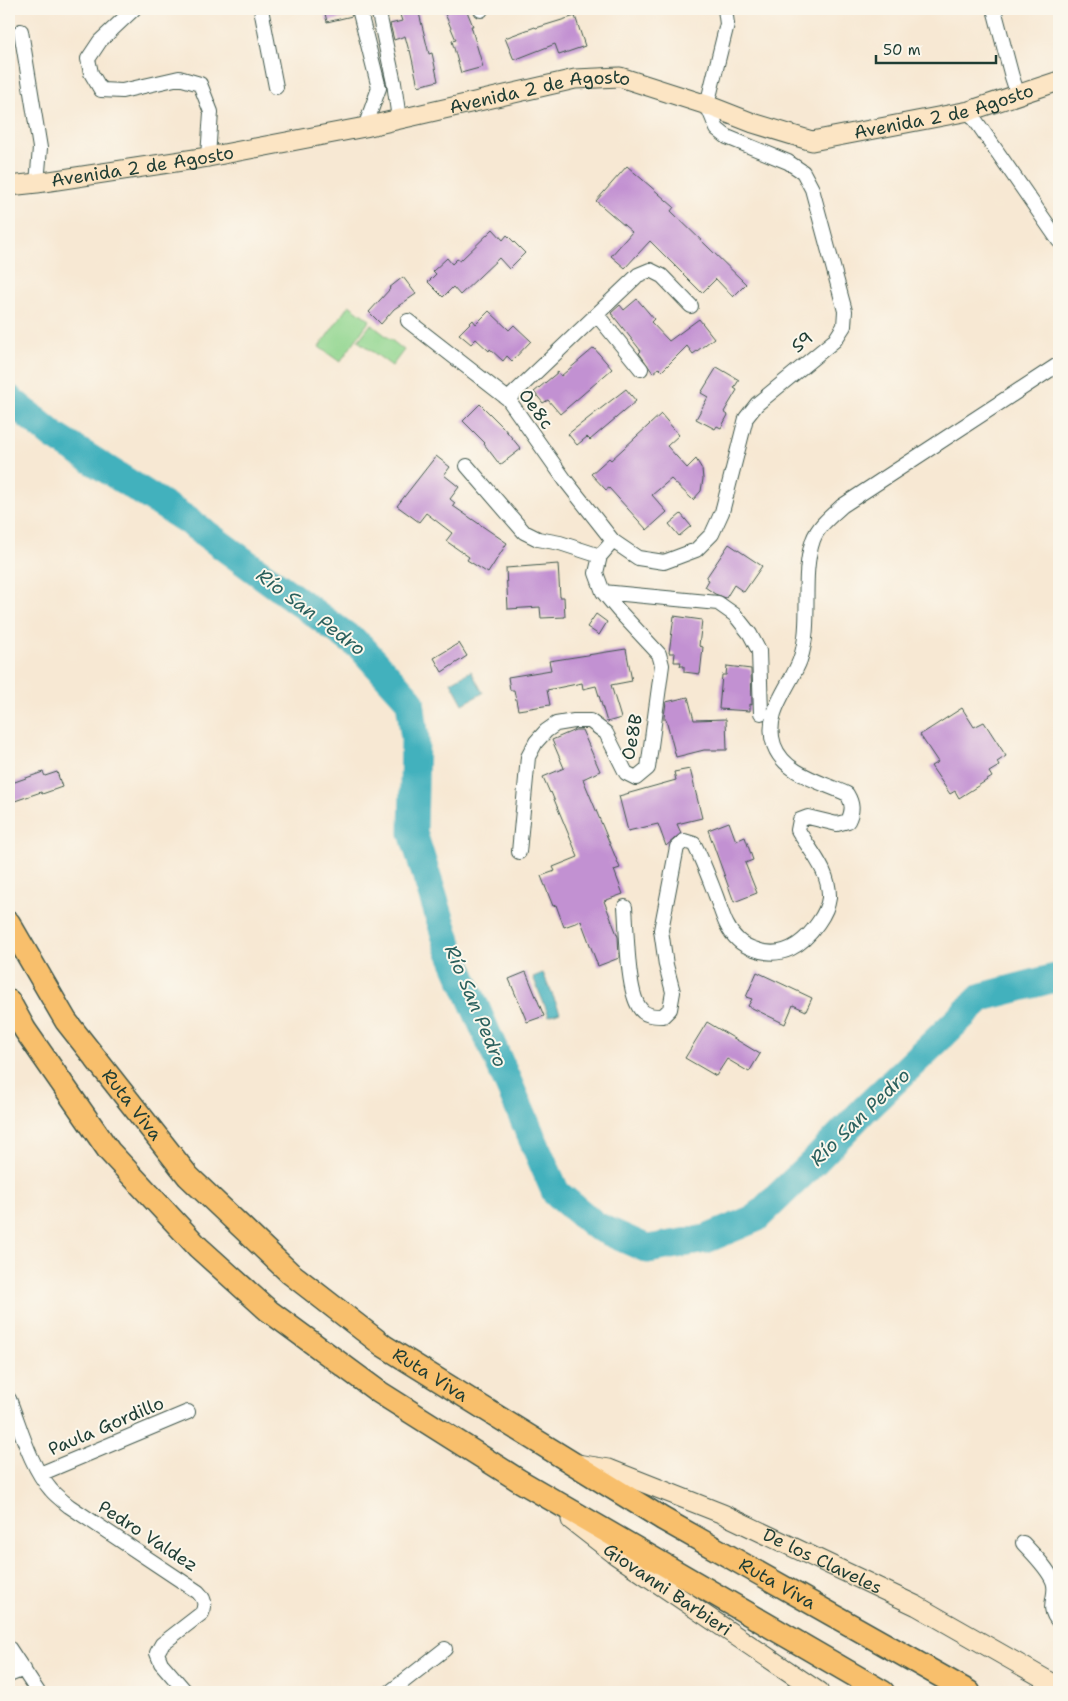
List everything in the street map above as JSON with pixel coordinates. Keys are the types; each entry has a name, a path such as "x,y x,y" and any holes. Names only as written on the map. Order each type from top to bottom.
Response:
{"highway":[{"name":"Ruta Viva","path":"9,923 66,1021 195,1183 290,1273 384,1346 664,1519 969,1692"},
{"path":"9,1001 26,1030 109,1151 198,1247 269,1311 380,1392 520,1481 883,1692"}],"main road":[{"name":"Avenida 2 de Agosto","path":"9,186 208,156 365,128 575,78 620,77 707,105 752,123 812,141 969,110 1059,81"},
{"name":"De los Claveles","path":"574,1463 609,1469 723,1514 917,1606 1059,1687"},
{"name":"Giovanni Barbieri","path":"520,1481 616,1555 819,1692"}],"street":[{"path":"134,9 96,47 88,59 90,73 101,90 122,91 179,78 200,84 211,112 208,156"},
{"path":"261,9 276,87"},
{"path":"359,9 379,88 365,128"},
{"path":"378,9 394,83 399,119"},
{"path":"707,105 727,24 725,9"},
{"path":"994,9 1018,95"},
{"path":"21,31 40,148 38,183"},
{"name":"S9","path":"612,542 638,558 664,562 696,550 712,534 722,512 746,418 757,404 835,340 844,326 845,311 812,189 803,172 788,162 727,137 717,128 707,105"},
{"path":"969,110 1059,241"},
{"path":"508,399 638,275 650,270 662,276 691,306"},
{"path":"597,314 641,369"},
{"name":"Oe8c","path":"408,320 508,399 565,480 612,542"},
{"path":"625,907 632,988 639,1008 650,1016 663,1016 670,1009 673,992 666,965 661,930 677,847 684,840 694,844 702,859 724,923 736,939 743,944 771,954 786,952 800,944 813,931 822,918 829,900 828,886 817,858 798,830 800,820 808,817 837,824 848,821 852,812 852,801 847,794 797,772 779,755 773,743 772,727 778,702 796,668 804,644 808,561 814,538 823,523 842,506 1059,364"},
{"path":"467,466 524,532 538,539 560,542 600,556"},
{"path":"612,542 600,556 596,573 603,592 718,603 735,616 750,634 760,651 761,713"},
{"name":"Oe8B","path":"519,852 528,757 536,742 556,724 590,721 606,733 626,773 636,778 648,768 662,665 659,654 619,612 603,592"},
{"name":"Pedro Valdez","path":"9,1399 40,1474 52,1491 69,1506 203,1596 205,1608 202,1613 162,1644 157,1652 161,1663 186,1692"},
{"name":"Paula Gordillo","path":"40,1474 188,1412"},
{"path":"1023,1543 1053,1581 1052,1611 1059,1622"},
{"path":"9,1648 38,1692"},
{"path":"390,1692 445,1649"},
{"path":"9,1675 24,1669"}],"green space":[{"path":"349,305 370,320 340,362 319,347"},
{"path":"371,324 404,350 392,366 358,341"}],"water":[{"path":"471,671 483,693 463,704 451,682"},
{"path":"543,973 560,1012 549,1016 533,977"}],"building":[{"path":"324,9 350,9 352,16 327,22"},
{"path":"398,9 418,9 429,54 432,53 438,81 418,86 405,36 394,40 390,24 402,21"},
{"path":"443,9 466,9 473,26 471,26 483,67 461,73 452,41 456,40"},
{"path":"575,16 585,46 559,55 555,44 514,60 505,38"},
{"path":"627,166 674,207 671,211 746,284 733,297 716,279 702,293 650,241 625,268 611,256 632,232 596,201"},
{"path":"493,229 503,240 507,235 525,253 509,269 499,258 460,295 453,287 443,297 428,282 436,274 433,271 447,258 452,264 457,259 460,261"},
{"path":"403,277 416,294 394,309 381,324 369,312 389,288"},
{"path":"637,299 654,319 651,322 669,341 699,319 714,338 693,354 687,346 662,371 659,368 653,373 639,353 641,351 611,313 620,305 624,310"},
{"path":"489,311 509,330 514,325 531,341 512,361 507,356 503,361 476,339 471,344 459,334 473,320 476,324"},
{"path":"594,348 612,369 560,414 548,400 543,403 534,392 558,372 561,376"},
{"path":"717,367 739,380 734,388 737,390 724,412 728,415 721,428 717,426 715,429 696,419 708,397 701,393"},
{"path":"626,389 636,401 590,440 587,437 577,445 568,434"},
{"path":"480,404 503,427 521,449 500,465 485,443 463,421"},
{"path":"661,414 679,435 667,446 687,468 696,459 702,469 703,479 701,491 693,500 671,479 652,495 667,512 647,530 609,488 606,490 591,474 609,458 611,460"},
{"path":"436,456 450,467 444,475 459,487 450,499 455,503 453,506 507,543 488,573 467,560 469,557 446,541 452,533 426,513 419,522 397,506"},
{"path":"681,514 691,526 679,536 669,524"},
{"path":"729,544 762,566 744,592 734,585 726,598 715,594 705,587 709,580 706,578"},
{"path":"558,564 560,597 564,597 565,617 541,618 540,607 508,609 506,568"},
{"path":"596,614 607,622 599,635 587,627"},
{"path":"674,616 702,620 699,646 703,647 700,674 684,672 684,666 680,666 681,662 674,662 675,653 669,653"},
{"path":"459,643 467,656 442,672 434,658"},
{"path":"626,649 632,681 611,685 621,718 607,722 596,686 583,689 582,683 547,690 550,705 518,710 514,690 510,690 508,677 551,670 549,661"},
{"path":"727,666 751,669 752,705 750,704 750,711 719,709 722,675 726,675"},
{"path":"688,697 694,720 726,719 727,750 704,750 676,757 666,719 664,719 666,702"},
{"path":"962,708 974,727 984,722 1006,756 997,762 999,766 989,772 992,777 959,798 955,791 950,794 931,766 938,762 920,735"},
{"path":"575,730 582,730 600,771 583,779 620,868 614,870 623,894 604,901 618,937 619,958 598,966 581,921 564,927 556,905 553,906 541,876 555,871 553,867 578,857 543,777 564,768 552,740"},
{"path":"690,769 702,818 677,824 681,833 666,846 658,824 628,831 619,796 676,780 674,772"},
{"path":"43,772 45,776 57,772 62,787 12,802 9,784"},
{"path":"729,822 736,841 745,837 753,860 745,863 757,893 734,902 708,830"},
{"path":"526,972 544,1016 527,1022 509,979"},
{"path":"757,972 812,998 806,1011 793,1005 785,1024 748,1006 752,999 746,997"},
{"path":"707,1022 760,1054 749,1072 727,1059 716,1076 685,1058"}],"waterway":[{"name":"Río San Pedro","path":"9,399 54,436 187,520 361,647 410,701 415,739 413,833 449,947 556,1193 596,1226 648,1249 706,1239 756,1218 864,1110 982,997 1059,978"}]}
